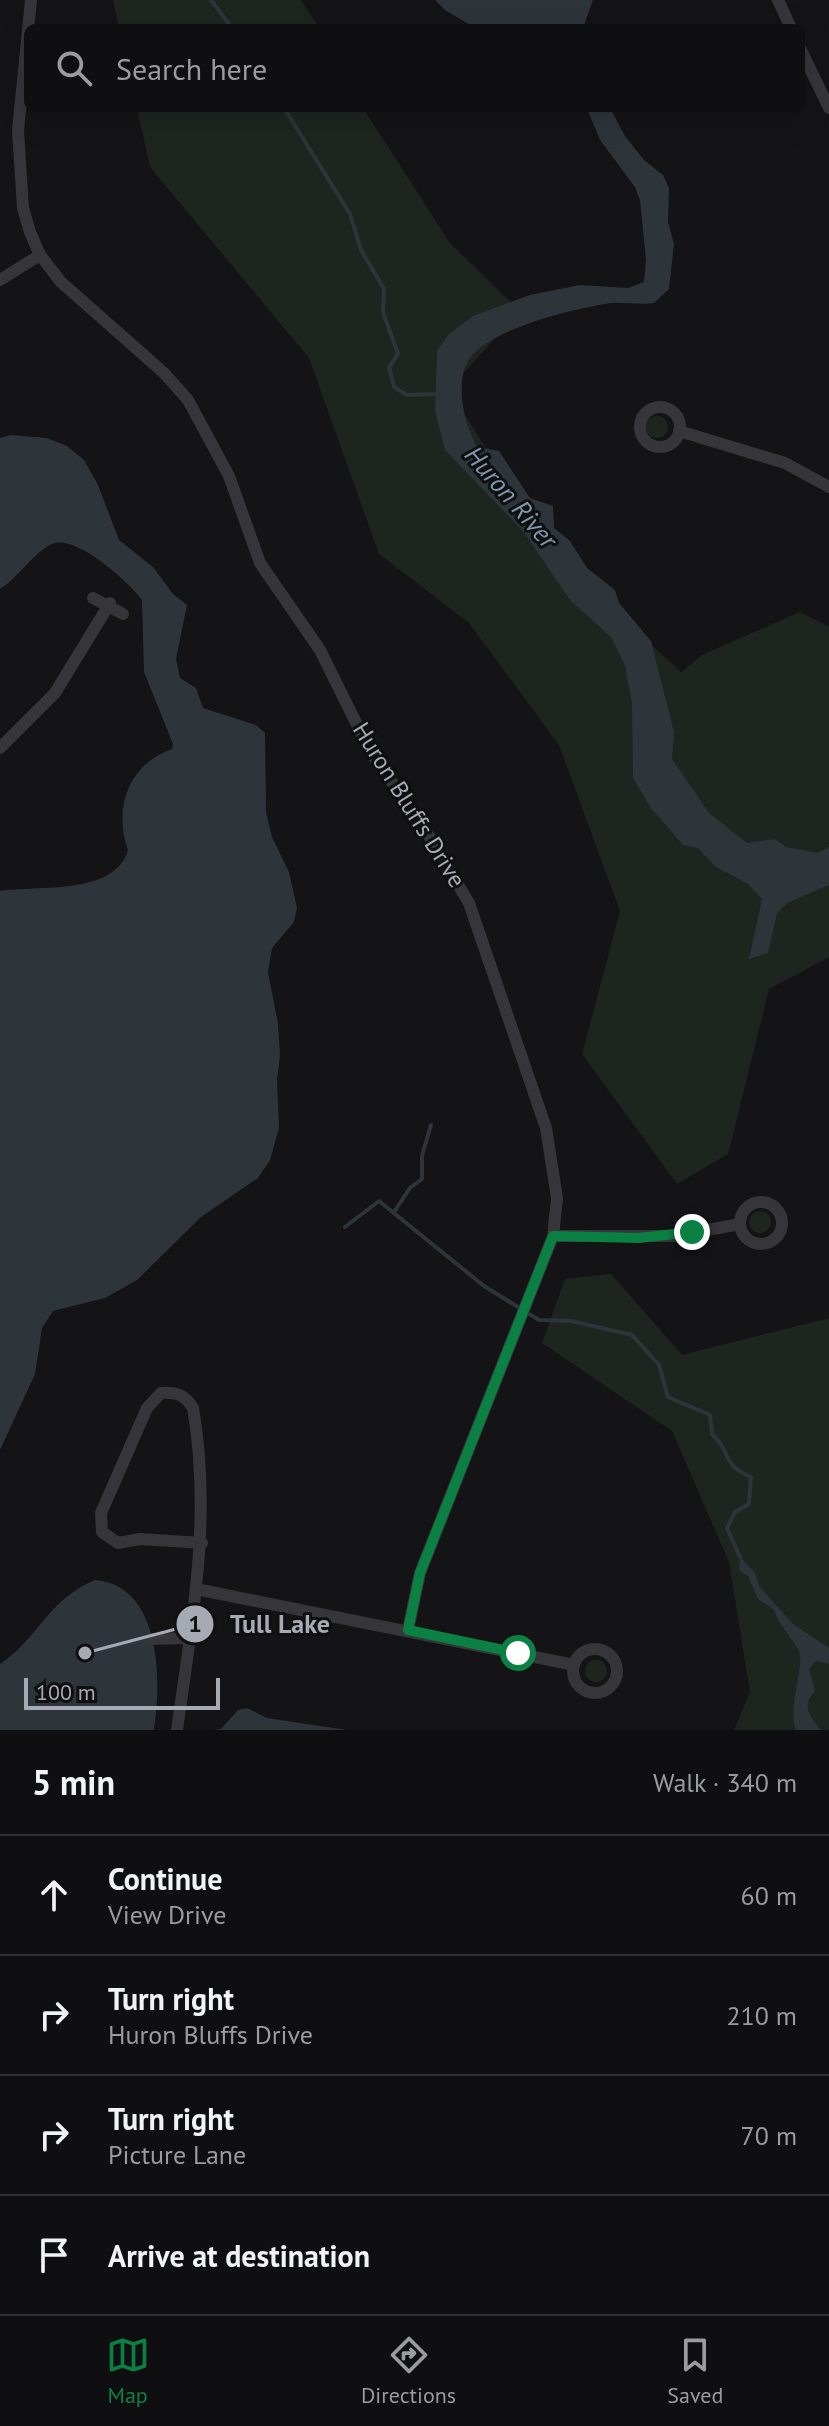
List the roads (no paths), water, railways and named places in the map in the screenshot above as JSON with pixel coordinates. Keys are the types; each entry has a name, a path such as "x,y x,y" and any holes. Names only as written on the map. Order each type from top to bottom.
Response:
{"street":[{"name":"Huron Bluffs Drive","path":"28,24 31,0"},
{"path":"778,0 789,24"},
{"path":"805,58 829,108"},
{"name":"Huron Bluffs Drive","path":"24,61 19,169 23,208 40,255 61,282 164,373 188,400 229,476 260,563 320,650 371,753 423,826 469,903 546,1128 557,1198 553,1236 420,1573 408,1630"},
{"path":"0,280 40,255"},
{"path":"679,431 785,463 829,487"},
{"path":"93,598 123,614"},
{"path":"0,748 55,693 109,605"},
{"path":"553,1236 675,1236 740,1224"},
{"path":"177,1730 202,1543 201,1452 193,1408 187,1398 175,1392 161,1393 147,1408 101,1513 102,1532 118,1543 140,1539 202,1543"},
{"path":"196,1589 574,1665"},
{"path":"150,1639 189,1638"}],"water":[{"path":"435,0 593,0 584,24 468,24"},
{"name":"Huron River","path":"589,112 612,112 625,136 644,160 663,175 669,188 668,222 674,244 669,289 654,303 611,303 577,310 538,320 501,335 485,344 467,363 463,375 462,401 468,427 478,447 499,451 530,498 553,506 554,528 570,541 587,568 615,590 619,603 651,641 674,732 672,759 709,813 747,843 775,839 786,847 818,853 829,847 829,885 787,903 777,913 768,953 749,959 762,899 748,884 716,867 698,848 683,845 651,808 633,778 632,703 625,666 611,637 570,600 523,531 445,450 435,411 437,351 448,335 473,316 530,295 580,285 628,288 644,282 646,260 640,200 635,187 600,140"},
{"path":"11,435 47,438 67,446 84,460 98,485 119,540 153,567 173,594 187,605 176,659 180,678 196,688 203,708 256,725 265,733 266,812 272,837 289,872 297,908 294,922 272,948 268,972 278,1024 280,1055 277,1080 279,1128 270,1160 258,1178 201,1217 137,1280 105,1298 53,1311 42,1328 35,1374 0,1450 0,891 92,882 120,865 128,850 122,819 128,790 144,765 172,749 173,744 144,672 142,600 114,571 74,546 52,544 0,589 0,438"},
{"path":"740,1557 755,1573 759,1586 792,1623 829,1648 829,1664 816,1661 809,1669 815,1691 808,1707 820,1730 796,1730 794,1711 799,1651 774,1610 758,1599 748,1576 739,1570"},
{"path":"95,1580 117,1586 133,1599 145,1616 156,1662 154,1730 0,1730 0,1664 65,1598"},
{"path":"247,1708 267,1718 347,1730 213,1730 221,1729 238,1710"}],"waterway":[{"path":"211,0 229,24"},
{"path":"286,112 350,214 361,250 384,289 383,312 398,354 389,367 394,387 407,395 438,394"},
{"path":"394,1212 410,1188 422,1179 422,1156 431,1125"},
{"path":"345,1227 379,1201 484,1286 539,1320 571,1321 632,1335 659,1365 668,1397 710,1415 712,1434 731,1463 751,1477 749,1504 735,1512 727,1528 740,1557"}],"place":[{"name":"Tull Lake","path":"85,1653"}]}
